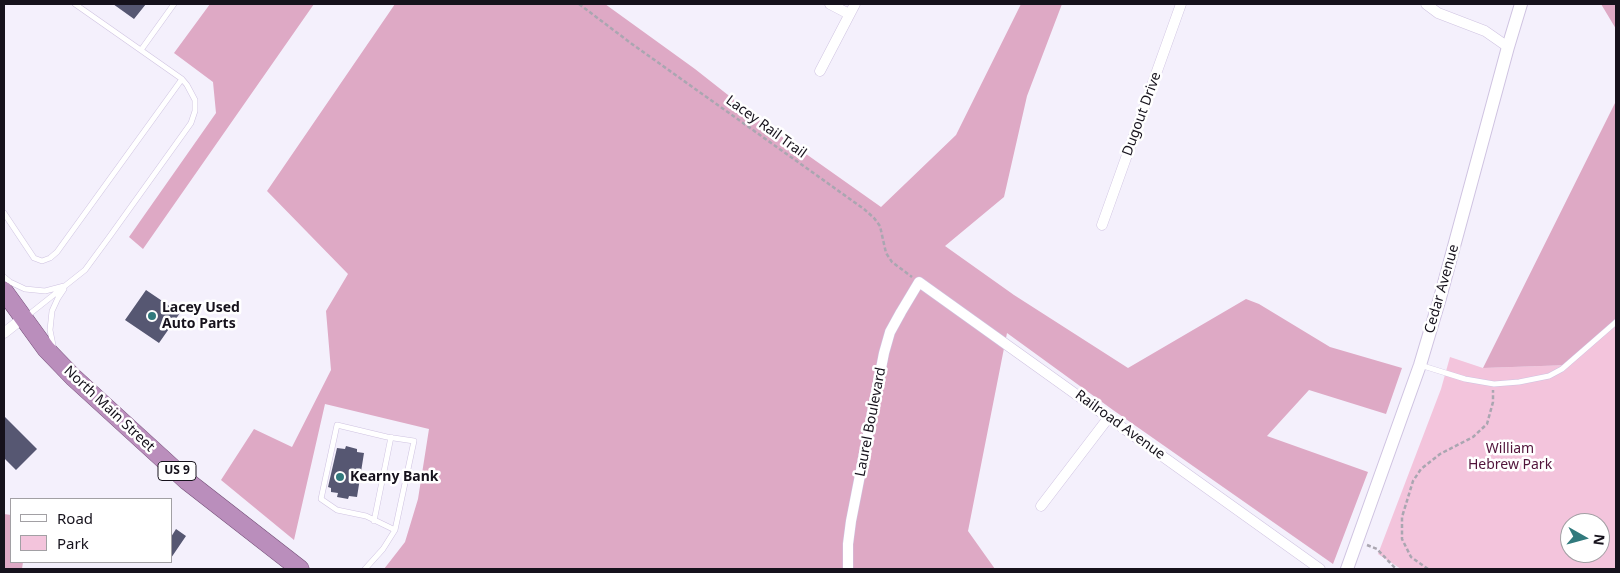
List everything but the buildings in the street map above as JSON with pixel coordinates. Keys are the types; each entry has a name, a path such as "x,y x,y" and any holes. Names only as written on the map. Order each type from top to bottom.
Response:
{"highway":[{"name":"North Main Street","path":"4,291 46,349 61,364 187,481 300,569"}],"street":[{"path":"830,4 850,14"},
{"path":"820,71 855,4"},
{"name":"Dugout Drive","path":"1102,225 1181,4"},
{"path":"1426,4 1438,13 1485,31 1508,47"},
{"name":"Cedar Avenue","path":"1347,569 1420,365 1521,4"},
{"name":"Railroad Avenue","path":"919,282 1320,569"},
{"name":"Laurel Boulevard","path":"848,569 848,544 851,521 884,352 890,332 919,282"},
{"path":"4,333 23,318"},
{"path":"1042,506 1108,416"}],"lane":[{"path":"23,318 85,270 96,257 191,122 195,111 195,100 182,79 76,4"},
{"path":"141,50 174,4"},
{"path":"4,213 34,258 42,261 50,258 57,252 182,79"},
{"path":"4,277 18,285 33,290 45,291 67,285"},
{"path":"61,364 54,349 50,330 52,311 67,285"},
{"path":"1420,365 1465,379 1494,384 1519,382 1548,376 1562,369 1616,322"},
{"path":"365,569 383,549 395,530 414,441 337,426 321,499 337,510 366,516 395,530"},
{"path":"374,521 391,437"}],"path":[{"name":"Lacey Rail Trail","path":"580,4 632,44 864,209 880,226 886,253 892,262 919,282"},
{"path":"1428,569 1411,557 1402,539 1402,517 1413,481 1421,469 1440,454 1473,437 1487,424 1493,402 1494,384"},
{"path":"1367,545 1376,549 1396,569"}],"green space":[{"name":"William Hebrew Park","path":"1616,318 1616,569 1401,569 1378,554 1441,389 1450,357 1483,368 1570,365"}],"shaded area":[{"path":"210,4 314,4 143,249 129,237 216,113 213,82 174,53"},
{"path":"395,4 605,4 695,69 775,132 881,207 956,135 1021,4 1062,4 1027,96 1004,197 945,246 1014,295 1128,368 1246,299 1259,304 1330,347 1402,368 1386,414 1309,390 1267,436 1368,472 1333,564 1113,410 1007,333 968,531 995,569 384,569 405,542 418,499 429,429 325,404 294,540 221,480 254,429 292,447 331,370 326,311 348,274 267,191"},
{"path":"1601,4 1616,4 1616,29"},
{"path":"1616,101 1616,318 1570,365 1483,368"},
{"path":"4,514 10,515 10,563 23,563 22,569 4,569"}],"place":[{"name":"Lacey Used Auto Parts","path":"152,316"},
{"name":"Kearny Bank","path":"340,477"}]}
